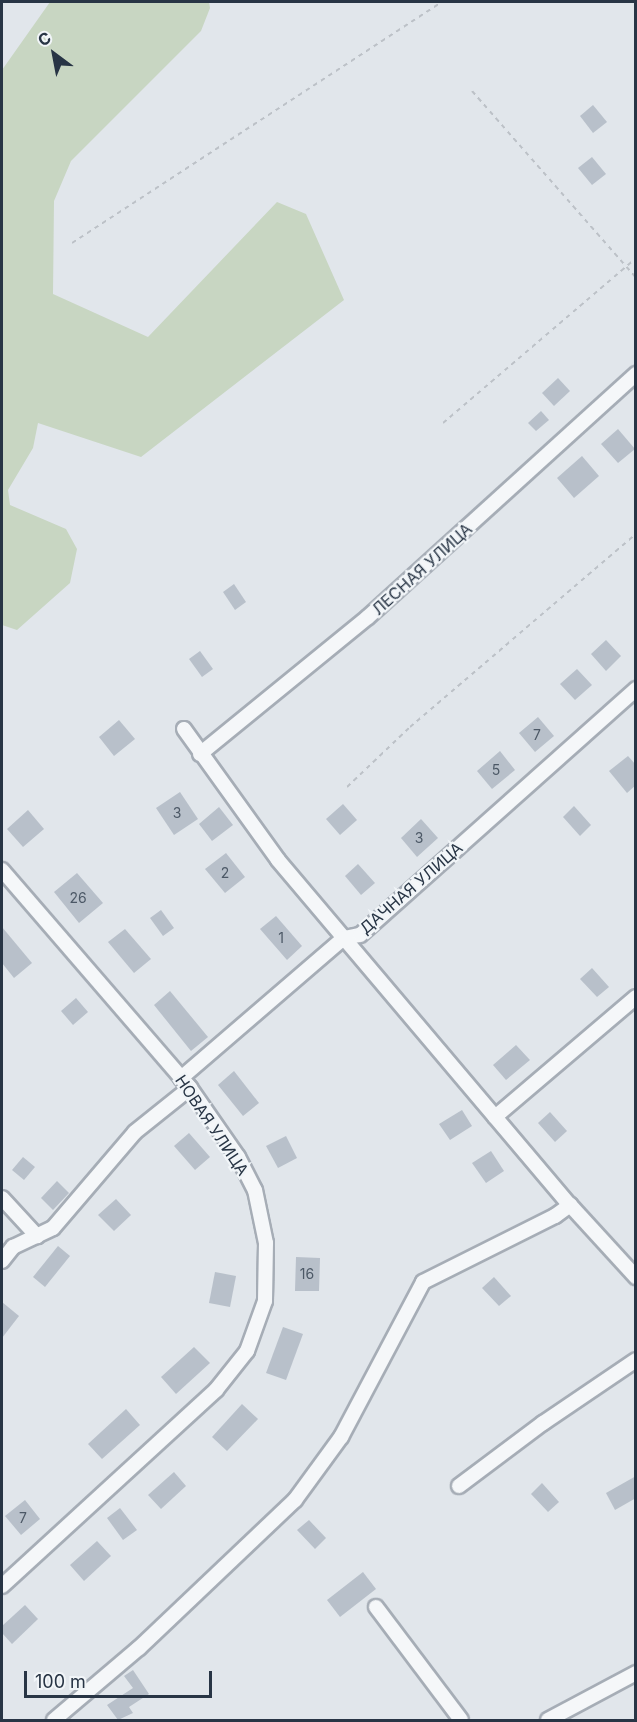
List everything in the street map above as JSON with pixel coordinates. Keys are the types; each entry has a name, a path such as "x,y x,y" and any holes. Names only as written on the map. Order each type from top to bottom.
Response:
{"street":[{"name":"ЛЕСНАЯ УЛИЦА","path":"200,754 368,617 636,374"},
{"name":"ДАЧНАЯ УЛИЦА","path":"2,1261 13,1248 53,1228 135,1132 344,938 360,934 636,689"},
{"path":"184,729 278,860 570,1205 636,1277"},
{"name":"НОВАЯ УЛИЦА","path":"2,870 186,1083 238,1157 255,1190 266,1243 265,1301 247,1351 216,1390 2,1586"},
{"path":"495,1117 636,998"},
{"path":"2,1198 37,1236"},
{"path":"54,1720 139,1648 281,1516 295,1500 341,1437 423,1282 555,1216 570,1205"},
{"path":"459,1486 543,1423 636,1360"},
{"path":"376,1607 461,1720"},
{"path":"548,1720 636,1673"}],"path":[{"path":"72,243 442,2"},
{"path":"472,91 636,278"},
{"path":"443,423 636,258"},
{"path":"347,787 410,727 636,534"}],"green space":[{"path":"50,2 209,2 210,8 201,31 71,161 54,201 53,294 148,337 277,202 306,214 344,300 141,457 38,423 33,448 8,490 10,505 66,529 77,549 70,583 17,630 2,625 2,70"}],"building":[{"path":"593,105 607,122 593,133 580,116"},
{"path":"592,157 606,174 592,185 578,168"},
{"path":"558,378 570,391 554,406 542,393"},
{"path":"541,411 549,420 536,431 528,423"},
{"path":"618,429 635,449 618,463 601,444"},
{"path":"582,456 599,476 574,498 557,478"},
{"path":"234,584 246,602 235,610 223,592"},
{"path":"606,640 621,656 606,671 591,654"},
{"path":"200,651 213,669 202,677 189,659"},
{"path":"577,669 592,685 575,700 560,684"},
{"path":"538,717 554,736 535,752 519,733"},
{"path":"119,720 135,739 114,756 99,737"},
{"path":"500,751 515,770 492,789 477,771"},
{"path":"628,756 636,765 636,785 627,793 609,771"},
{"path":"180,792 198,819 174,835 156,808"},
{"path":"343,804 357,820 340,835 326,819"},
{"path":"574,806 591,825 580,836 563,817"},
{"path":"219,807 233,825 212,841 199,824"},
{"path":"28,810 44,829 23,847 7,829"},
{"path":"421,819 438,838 417,857 401,838"},
{"path":"226,853 245,877 225,893 205,869"},
{"path":"358,864 375,883 361,895 345,876"},
{"path":"77,873 103,903 79,923 54,892"},
{"path":"161,910 174,928 163,936 150,918"},
{"path":"276,916 302,946 287,960 260,929"},
{"path":"2,927 32,963 14,978 2,963"},
{"path":"125,929 151,959 134,973 108,942"},
{"path":"592,968 609,987 597,997 580,979"},
{"path":"170,991 208,1037 191,1051 154,1005"},
{"path":"76,998 88,1012 73,1025 61,1011"},
{"path":"516,1045 530,1060 506,1080 493,1065"},
{"path":"234,1071 259,1103 243,1116 218,1085"},
{"path":"462,1110 472,1126 450,1140 439,1124"},
{"path":"550,1112 567,1131 555,1142 538,1123"},
{"path":"189,1133 210,1157 195,1170 174,1146"},
{"path":"286,1136 297,1158 278,1168 266,1146"},
{"path":"491,1151 504,1171 486,1183 472,1163"},
{"path":"23,1157 35,1167 24,1180 12,1170"},
{"path":"57,1181 69,1193 53,1210 41,1198"},
{"path":"116,1199 131,1215 114,1231 98,1215"},
{"path":"58,1246 70,1256 45,1287 33,1277"},
{"path":"296,1257 320,1258 319,1291 295,1291"},
{"path":"215,1272 236,1276 230,1307 209,1303"},
{"path":"494,1277 511,1296 499,1306 482,1288"},
{"path":"2,1302 19,1316 2,1338"},
{"path":"283,1327 303,1334 286,1380 266,1373"},
{"path":"194,1347 210,1363 176,1394 161,1377"},
{"path":"242,1404 258,1419 227,1451 212,1437"},
{"path":"126,1409 140,1425 102,1459 88,1444"},
{"path":"174,1472 186,1486 161,1509 148,1495"},
{"path":"636,1476 636,1498 615,1510 606,1493"},
{"path":"542,1483 559,1502 548,1512 531,1494"},
{"path":"25,1500 40,1519 21,1535 5,1516"},
{"path":"120,1508 137,1530 123,1540 107,1518"},
{"path":"309,1520 326,1538 315,1549 297,1530"},
{"path":"97,1541 111,1556 84,1581 70,1565"},
{"path":"363,1572 376,1589 340,1617 327,1600"},
{"path":"25,1605 38,1619 12,1644 2,1633 2,1626"},
{"path":"133,1670 149,1694 129,1707 133,1713 118,1720 107,1705 133,1688 124,1676"}]}
